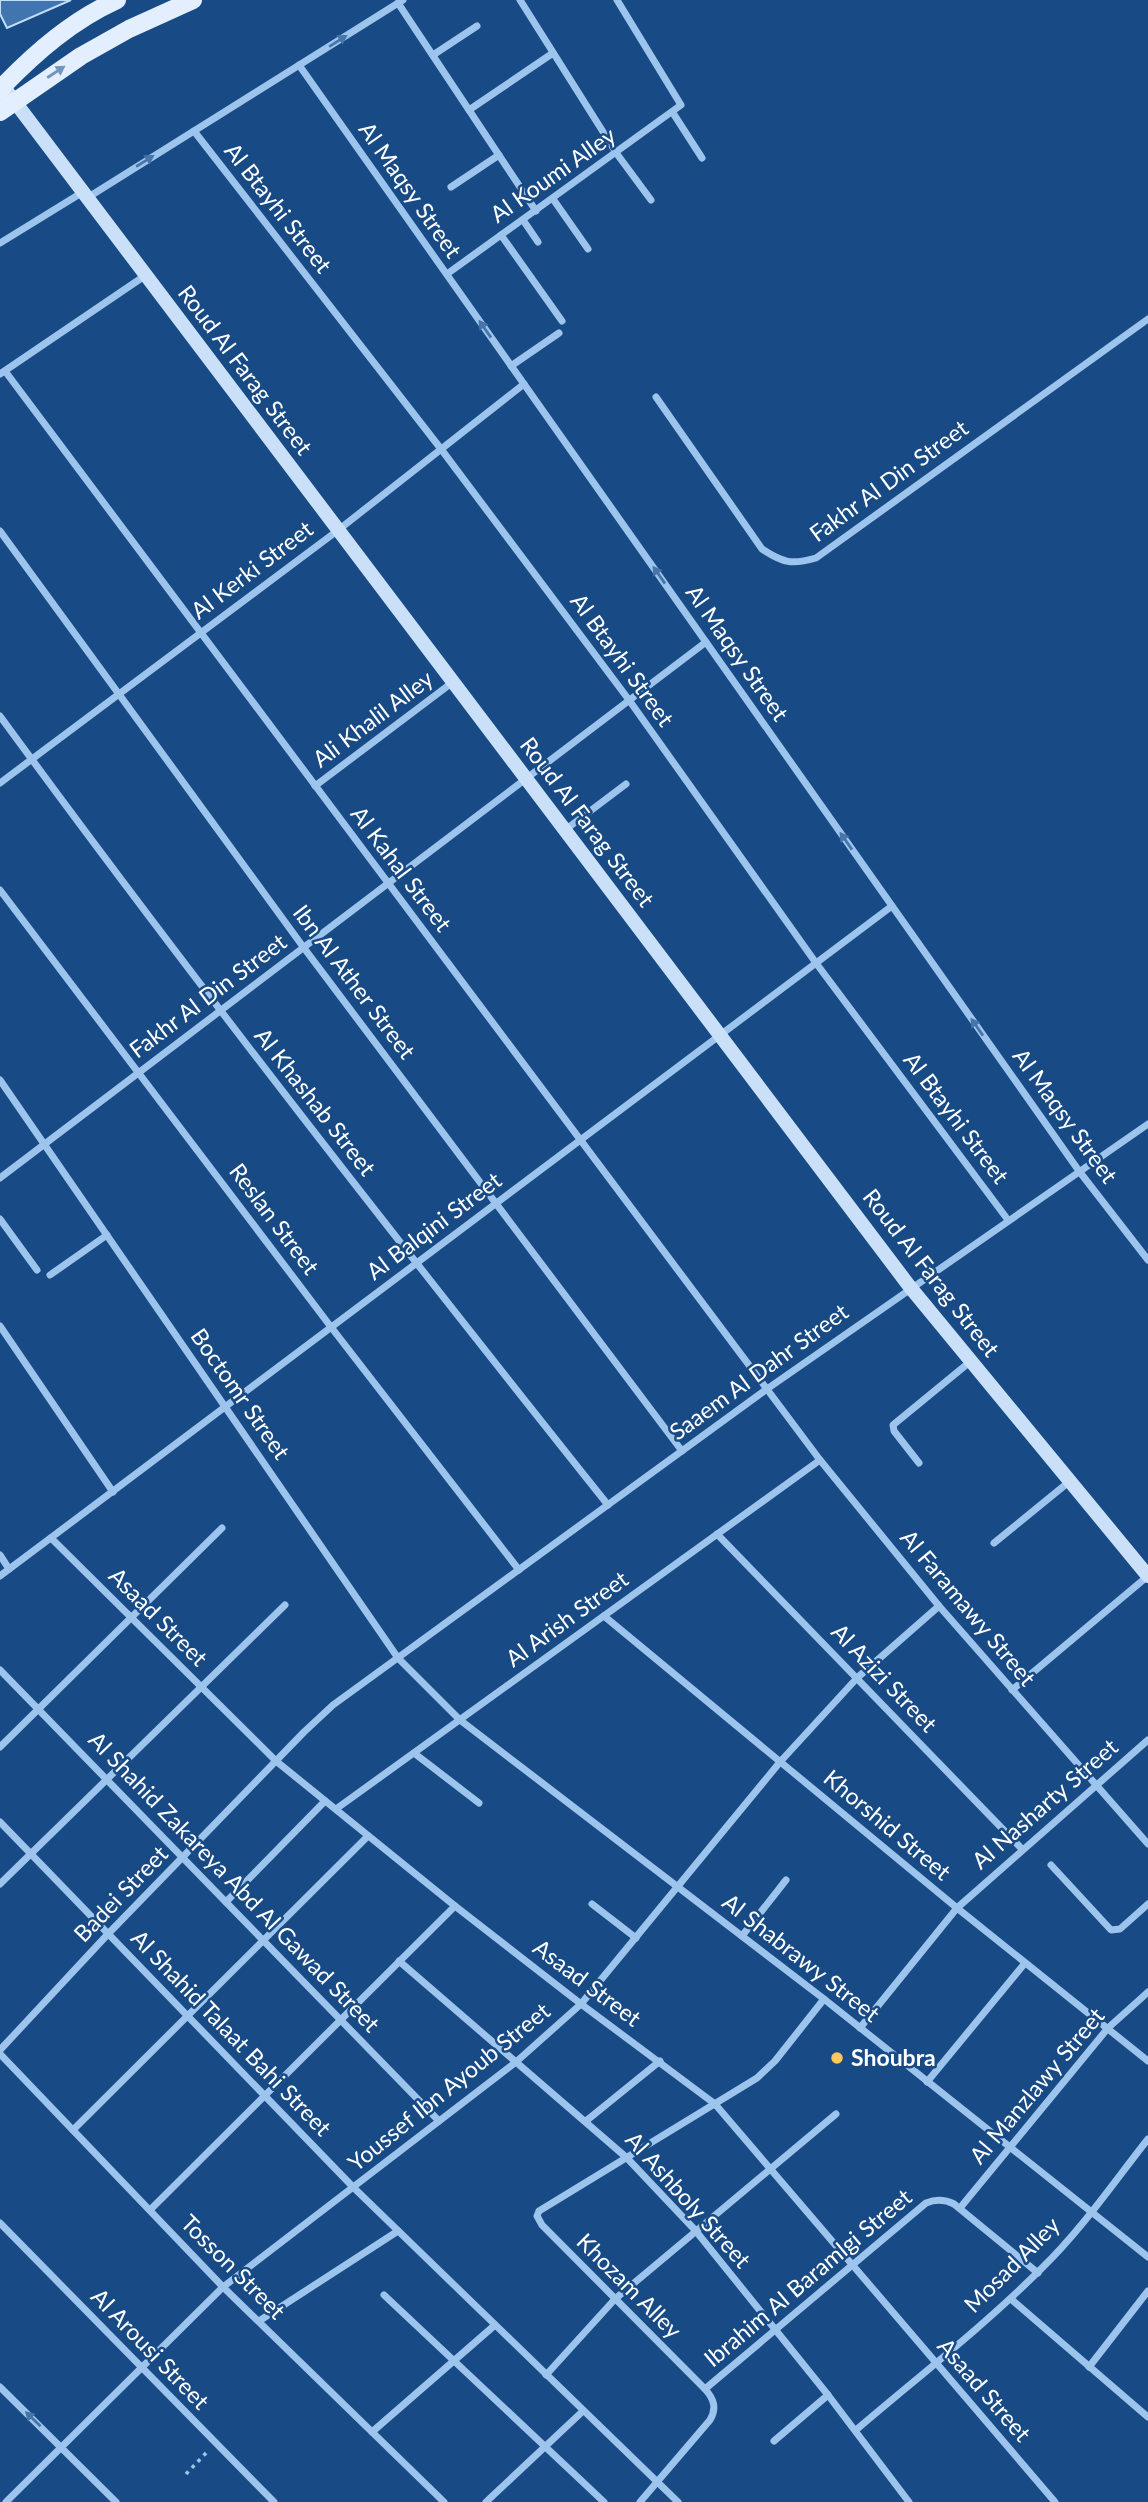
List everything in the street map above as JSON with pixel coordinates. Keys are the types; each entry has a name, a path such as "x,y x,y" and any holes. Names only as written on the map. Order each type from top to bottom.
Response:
{"main road":[{"path":"4,94 23,65 64,31 117,0"},
{"path":"4,94 59,69 104,43 193,0"}],"street":[{"path":"520,0 617,154 651,200"},
{"name":"Al Koumi Alley","path":"446,274 617,154 681,105 617,0"},
{"path":"0,243 194,131 401,2 536,211"},
{"path":"433,55 477,26"},
{"path":"469,110 554,53"},
{"name":"Al Maqsy Street","path":"299,65 1079,1171 1148,1260"},
{"name":"Roud Al Farag Street","path":"4,94 146,275 910,1287 1148,1576"},
{"path":"673,113 702,158"},
{"name":"Al Btayhi Street","path":"194,131 441,449 629,700 816,962 1008,1220"},
{"path":"451,187 499,155"},
{"path":"553,199 588,249"},
{"path":"523,220 538,242"},
{"path":"501,235 562,320"},
{"path":"3,373 146,275"},
{"name":"Fakhr Al Din Street","path":"656,397 762,549 778,560 797,563 816,558 1148,318"},
{"path":"511,366 559,333"},
{"name":"Al Kahal Street","path":"3,373 316,786 767,1390"},
{"name":"Al Kerki Street","path":"0,783 337,531 524,384"},
{"name":"Ibn Al Ather Street","path":"0,531 304,948 682,1451"},
{"name":"Fakhr Al Din Street","path":"0,1178 706,642"},
{"name":"Ali Khalil Alley","path":"316,786 453,682"},
{"name":"Al Khashab Street","path":"0,716 221,1011 416,1264 608,1505"},
{"path":"565,830 626,784"},
{"name":"Reslan Street","path":"0,891 331,1328 519,1570"},
{"name":"Al Balqini Street","path":"0,1576 892,906"},
{"name":"Boctomr Street","path":"0,1080 398,1658 460,1720"},
{"name":"Saaem Al Dahr Street","path":"398,1658 910,1287 1148,1124"},
{"path":"0,1219 37,1270"},
{"path":"50,1275 107,1235"},
{"path":"0,1326 113,1492"},
{"path":"919,1463 894,1431 893,1425 971,1361"},
{"name":"Al Faramawy Street","path":"767,1390 820,1460 939,1606 1148,1844"},
{"name":"Al Arish Street","path":"336,1809 820,1460"},
{"path":"994,1543 1070,1481"},
{"path":"0,1747 222,1528"},
{"name":"Al Azizi Street","path":"717,1534 1022,1849"},
{"name":"Asaad Street","path":"51,1538 276,1761 455,1906 715,2104 1055,2502"},
{"path":"0,1555 9,1569"},
{"path":"1012,1690 1148,1576"},
{"path":"0,1884 285,1605"},
{"name":"Youssef Ibn Ayoub Street","path":"6,2502 223,2287 516,2062 581,2004 780,1762 857,1678 939,1606"},
{"name":"Khorshid Street","path":"604,1616 957,1908 1148,2061"},
{"name":"Badei Street","path":"0,2052 108,1934 276,1761 334,1705 398,1658"},
{"name":"Al Shahid Zakareya Abd Al Gawad Street","path":"0,1670 439,2121"},
{"name":"Al Shabrawy Street","path":"460,1720 824,1999 1148,2257"},
{"name":"Al Nasharty Street","path":"860,2028 957,1908 1148,1740"},
{"path":"414,1753 479,1803"},
{"path":"226,1902 325,1801"},
{"name":"Al Shahid Talaat Bahi Street","path":"0,1822 354,2188 678,2502"},
{"path":"73,2130 368,1836"},
{"path":"1051,1865 1111,1930 1120,1929 1148,1904"},
{"path":"742,1937 786,1880"},
{"path":"592,1904 636,1938"},
{"path":"150,2210 455,1906"},
{"name":"Al Ashboly Street","path":"399,1961 627,2158 695,2230 856,2430 909,2502"},
{"path":"927,2082 1026,1963"},
{"name":"Al Manzlawy Street","path":"960,2208 1108,2028 1148,1992"},
{"path":"627,2158 757,2078 775,2061 824,1999"},
{"name":"Tosson Street","path":"0,2052 223,2287 444,2502"},
{"path":"586,2121 660,2061"},
{"path":"546,2375 614,2299 836,2114"},
{"name":"Mosad Alley","path":"856,2430 1038,2273 1091,2212 1148,2139"},
{"name":"Khozam Alley","path":"627,2158 542,2208 537,2216 538,2221 705,2389"},
{"name":"Ibrahim Al Baramlgi Street","path":"705,2389 926,2203 940,2200 960,2208"},
{"path":"960,2208 1038,2273"},
{"name":"Al Arousi Street","path":"0,2223 274,2502"},
{"path":"259,2321 398,2231"},
{"path":"1089,2367 1148,2291"},
{"path":"384,2295 604,2502"},
{"path":"1011,2299 1148,2417"},
{"path":"372,2432 495,2326"},
{"path":"0,2387 116,2502"},
{"path":"640,2502 714,2413 714,2404 705,2389"},
{"path":"774,2441 828,2395"},
{"path":"486,2502 583,2411"}],"path":[{"path":"186,2474 215,2443"}],"building":[{"path":"0,0 71,0 7,28 0,14"}],"place":[{"name":"Shoubra","path":"837,2058"}]}
